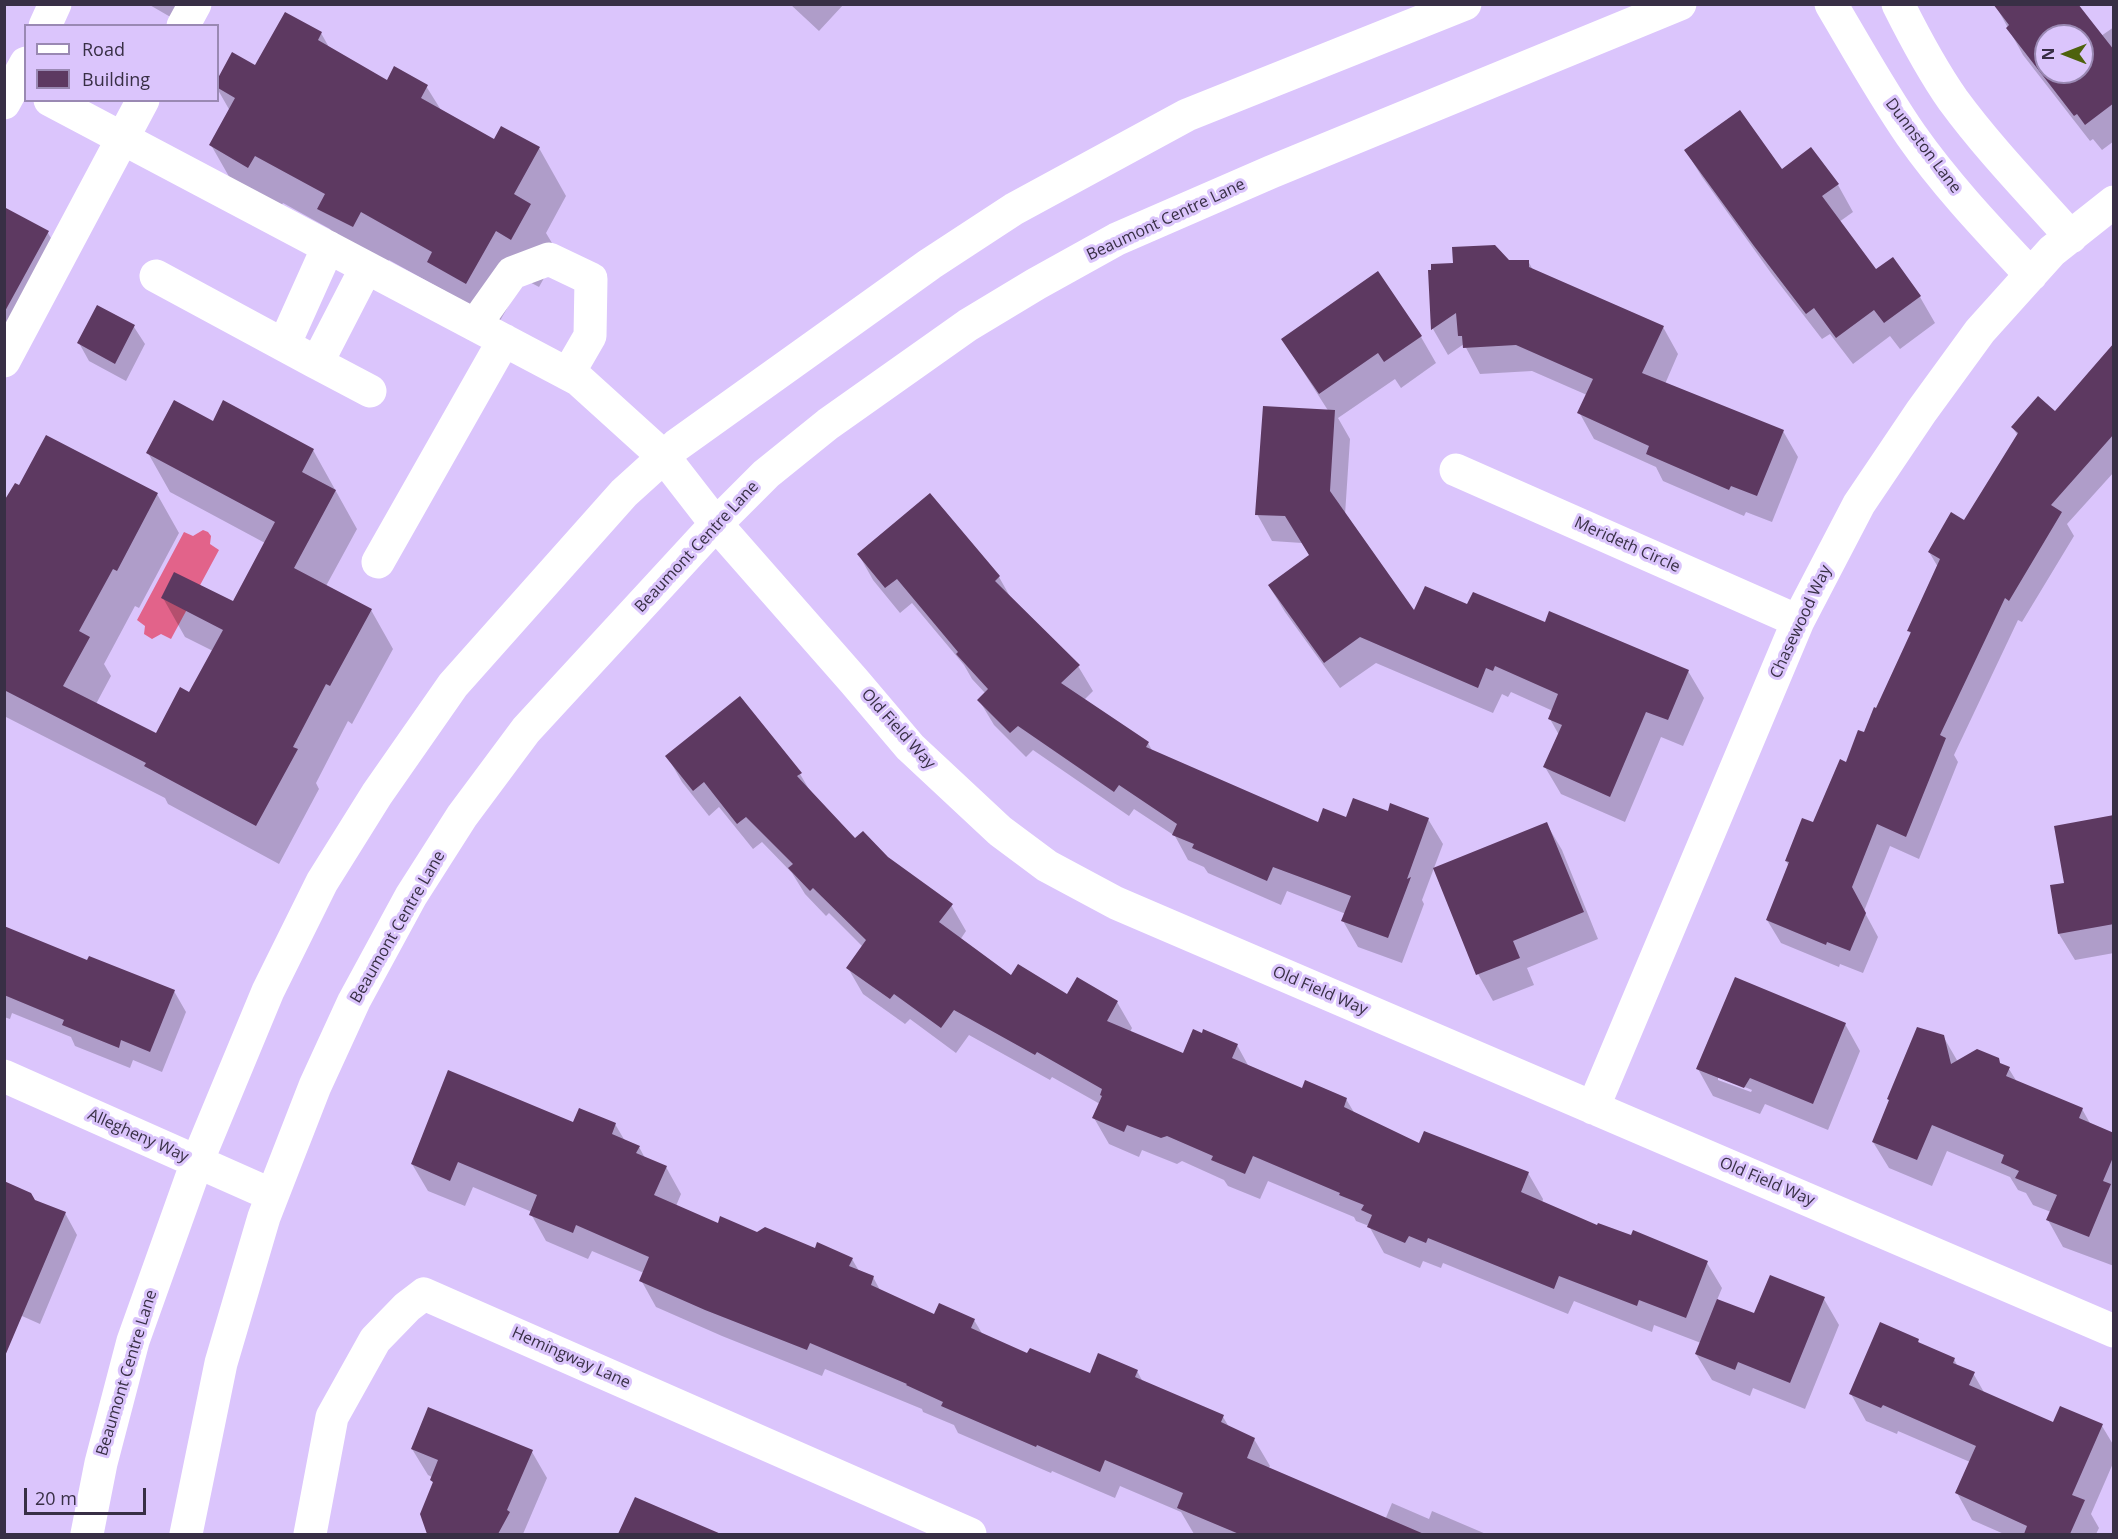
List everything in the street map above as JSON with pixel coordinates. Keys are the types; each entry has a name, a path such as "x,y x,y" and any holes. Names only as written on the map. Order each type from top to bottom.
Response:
{"street":[{"path":"46,24 55,4"},
{"path":"184,24 195,4"},
{"name":"Beaumont Centre Lane","path":"87,1534 100,1463 134,1341 197,1162 268,991 322,882 376,794 453,685 624,493 677,446 930,264 1014,209 1187,115 1465,4"},
{"name":"Beaumont Centre Lane","path":"186,1534 221,1363 264,1217 315,1086 354,1000 411,896 462,816 526,730 716,524 766,474 828,424 968,326 1036,284 1117,239 1271,172 1680,4"},
{"name":"Dunnston Lane","path":"1831,4 1881,90 1911,136 1951,186 2031,275"},
{"path":"1898,4 1923,54 1953,100 1993,150 2071,237"},
{"name":"Old Field Way","path":"55,102 579,380 664,457 716,524 910,747 1000,831 1047,866 1116,903 2114,1331"},
{"path":"4,361 142,102"},
{"name":"Chasewood Way","path":"1593,1108 1798,621 1859,504 1921,412 1980,331 2052,251 2114,202"},
{"path":"284,345 327,247"},
{"path":"475,326 512,273 549,258 591,279 590,336 568,374"},
{"path":"317,363 366,268"},
{"path":"156,276 370,391"},
{"path":"378,562 504,340"},
{"name":"Merideth Circle","path":"1456,470 1798,621"},
{"name":"Allegheny Way","path":"4,1076 272,1195"},
{"name":"Hemingway Lane","path":"310,1534 332,1418 375,1340 407,1307 424,1294 970,1534"}],"shaded area":[{"path":"203,530 211,536 210,544 219,550 171,639 161,634 152,639 144,634 145,626 137,620 184,532 193,536"}],"building":[{"path":"1993,4 2078,4 2094,24 2034,24 2034,64 2006,28 2009,25"},
{"path":"285,12 322,32 318,40 387,80 394,66 428,85 421,98 494,139 501,126 540,147 514,194 531,204 511,240 496,231 466,284 427,262 432,252 361,212 353,227 317,209 325,194 255,156 248,168 209,145 235,98 219,89 219,76 232,52 255,65"},
{"path":"2094,24 2114,50 2114,103 2085,125 2077,114 2074,116 2049,84 2094,84"},
{"path":"1740,110 1782,169 1811,147 1839,184 1822,196 1876,269 1893,257 1921,296 1884,323 1874,310 1836,338 1814,308 1806,314 1684,150"},
{"path":"4,207 49,231 4,313"},
{"path":"1495,245 1509,260 1529,260 1529,267 1664,326 1642,373 1784,430 1757,496 1731,486 1729,490 1646,454 1649,446 1577,413 1593,379 1516,345 1463,348 1462,336 1458,336 1456,313 1431,330 1428,270 1431,270 1431,264 1453,263 1452,247"},
{"path":"1378,271 1422,336 1384,362 1378,353 1319,394 1281,339"},
{"path":"97,305 135,325 115,364 77,343"},
{"path":"2114,343 2114,434 2051,505 2062,512 2009,601 2005,598 1940,735 1946,738 1906,837 1877,824 1852,887 1866,913 1850,951 1827,942 1826,945 1766,920 1789,862 1785,861 1802,818 1813,822 1840,759 1846,762 1858,730 1864,732 1911,632 1907,631 1940,559 1928,552 1951,512 1964,520 2018,433 2011,427 2038,396 2055,411"},
{"path":"174,400 213,421 223,400 314,449 302,472 336,490 294,568 372,609 330,686 326,684 293,747 298,749 256,826 144,766 146,763 4,690 4,501 15,483 19,485 46,435 158,493 117,571 113,569 79,631 90,637 63,686 156,733 180,687 189,692 223,630 161,598 174,572 233,601 275,522 146,453"},
{"path":"1263,406 1335,410 1330,491 1414,610 1425,586 1467,604 1473,592 1545,622 1549,611 1689,670 1668,720 1646,712 1610,797 1543,767 1562,725 1548,719 1558,694 1495,666 1493,671 1486,668 1478,688 1360,637 1324,663 1268,585 1309,555 1285,516 1255,515"},
{"path":"930,493 1000,576 995,581 1080,665 1061,683 1149,742 1146,747 1318,822 1323,808 1346,817 1353,798 1388,811 1390,803 1429,818 1407,879 1411,877 1388,938 1341,921 1351,896 1273,867 1267,881 1192,848 1194,844 1172,835 1177,824 1119,785 1114,792 1018,726 1010,733 977,700 988,689 956,654 958,652 897,579 885,588 857,554"},
{"path":"740,696 802,773 797,776 855,838 863,831 888,857 953,904 939,922 1011,975 1018,964 1067,994 1077,977 1118,1001 1107,1021 1183,1053 1193,1029 1202,1033 1203,1029 1238,1044 1232,1058 1302,1088 1305,1080 1347,1098 1344,1107 1419,1143 1424,1131 1529,1172 1521,1192 1597,1225 1598,1223 1631,1235 1633,1230 1708,1261 1686,1318 1639,1300 1637,1306 1559,1276 1554,1289 1428,1238 1426,1243 1409,1236 1405,1243 1367,1227 1372,1215 1361,1210 1364,1205 1253,1156 1245,1174 1211,1160 1213,1156 1167,1136 1161,1138 1127,1125 1124,1132 1092,1118 1102,1096 1100,1095 1102,1089 1037,1052 1035,1055 954,1010 941,1028 894,994 890,999 846,968 866,940 813,888 810,891 788,868 793,864 746,817 737,824 704,782 693,791 665,756"},
{"path":"2114,815 2114,924 2058,934 2050,885 2064,883 2054,826"},
{"path":"1547,822 1584,912 1513,941 1520,958 1476,975 1433,868"},
{"path":"4,926 87,960 89,956 175,990 150,1052 121,1040 119,1048 62,1025 64,1020 4,995"},
{"path":"1735,977 1846,1023 1813,1104 1750,1078 1744,1088 1696,1069"},
{"path":"1917,1027 1944,1035 1951,1064 1977,1049 1999,1058 2000,1063 2010,1067 2006,1076 2083,1108 2079,1118 2114,1133 2114,1155 2103,1181 2111,1184 2089,1237 2046,1220 2057,1195 2015,1178 2019,1171 2001,1163 2004,1155 1932,1125 1917,1160 1872,1142"},
{"path":"448,1070 573,1122 579,1108 616,1123 612,1134 640,1146 636,1153 667,1166 654,1195 718,1223 720,1216 757,1232 765,1227 815,1248 817,1242 853,1258 849,1266 874,1276 871,1285 934,1314 939,1303 975,1319 971,1328 1027,1353 1030,1348 1090,1373 1098,1353 1138,1370 1135,1377 1224,1415 1221,1422 1255,1438 1247,1458 1424,1534 1239,1534 1177,1508 1183,1493 1105,1460 1100,1472 941,1406 943,1402 907,1384 810,1343 807,1350 639,1281 649,1257 576,1225 573,1233 529,1215 537,1195 458,1162 450,1181 411,1164"},
{"path":"4,1181 31,1193 35,1200 66,1212 5,1356"},
{"path":"1770,1275 1825,1297 1790,1383 1738,1362 1735,1370 1695,1354 1717,1299 1754,1313"},
{"path":"1880,1322 1919,1339 1918,1342 1955,1358 1953,1363 1975,1372 1969,1385 2053,1422 2060,1406 2103,1424 2072,1495 2085,1500 2070,1534 2024,1534 2027,1526 1955,1493 1976,1446 1883,1405 1881,1408 1849,1394"},
{"path":"428,1407 533,1450 507,1510 510,1512 498,1534 427,1534 420,1514 433,1482 430,1480 438,1460 411,1449"},
{"path":"635,1497 721,1534 618,1534"}]}
